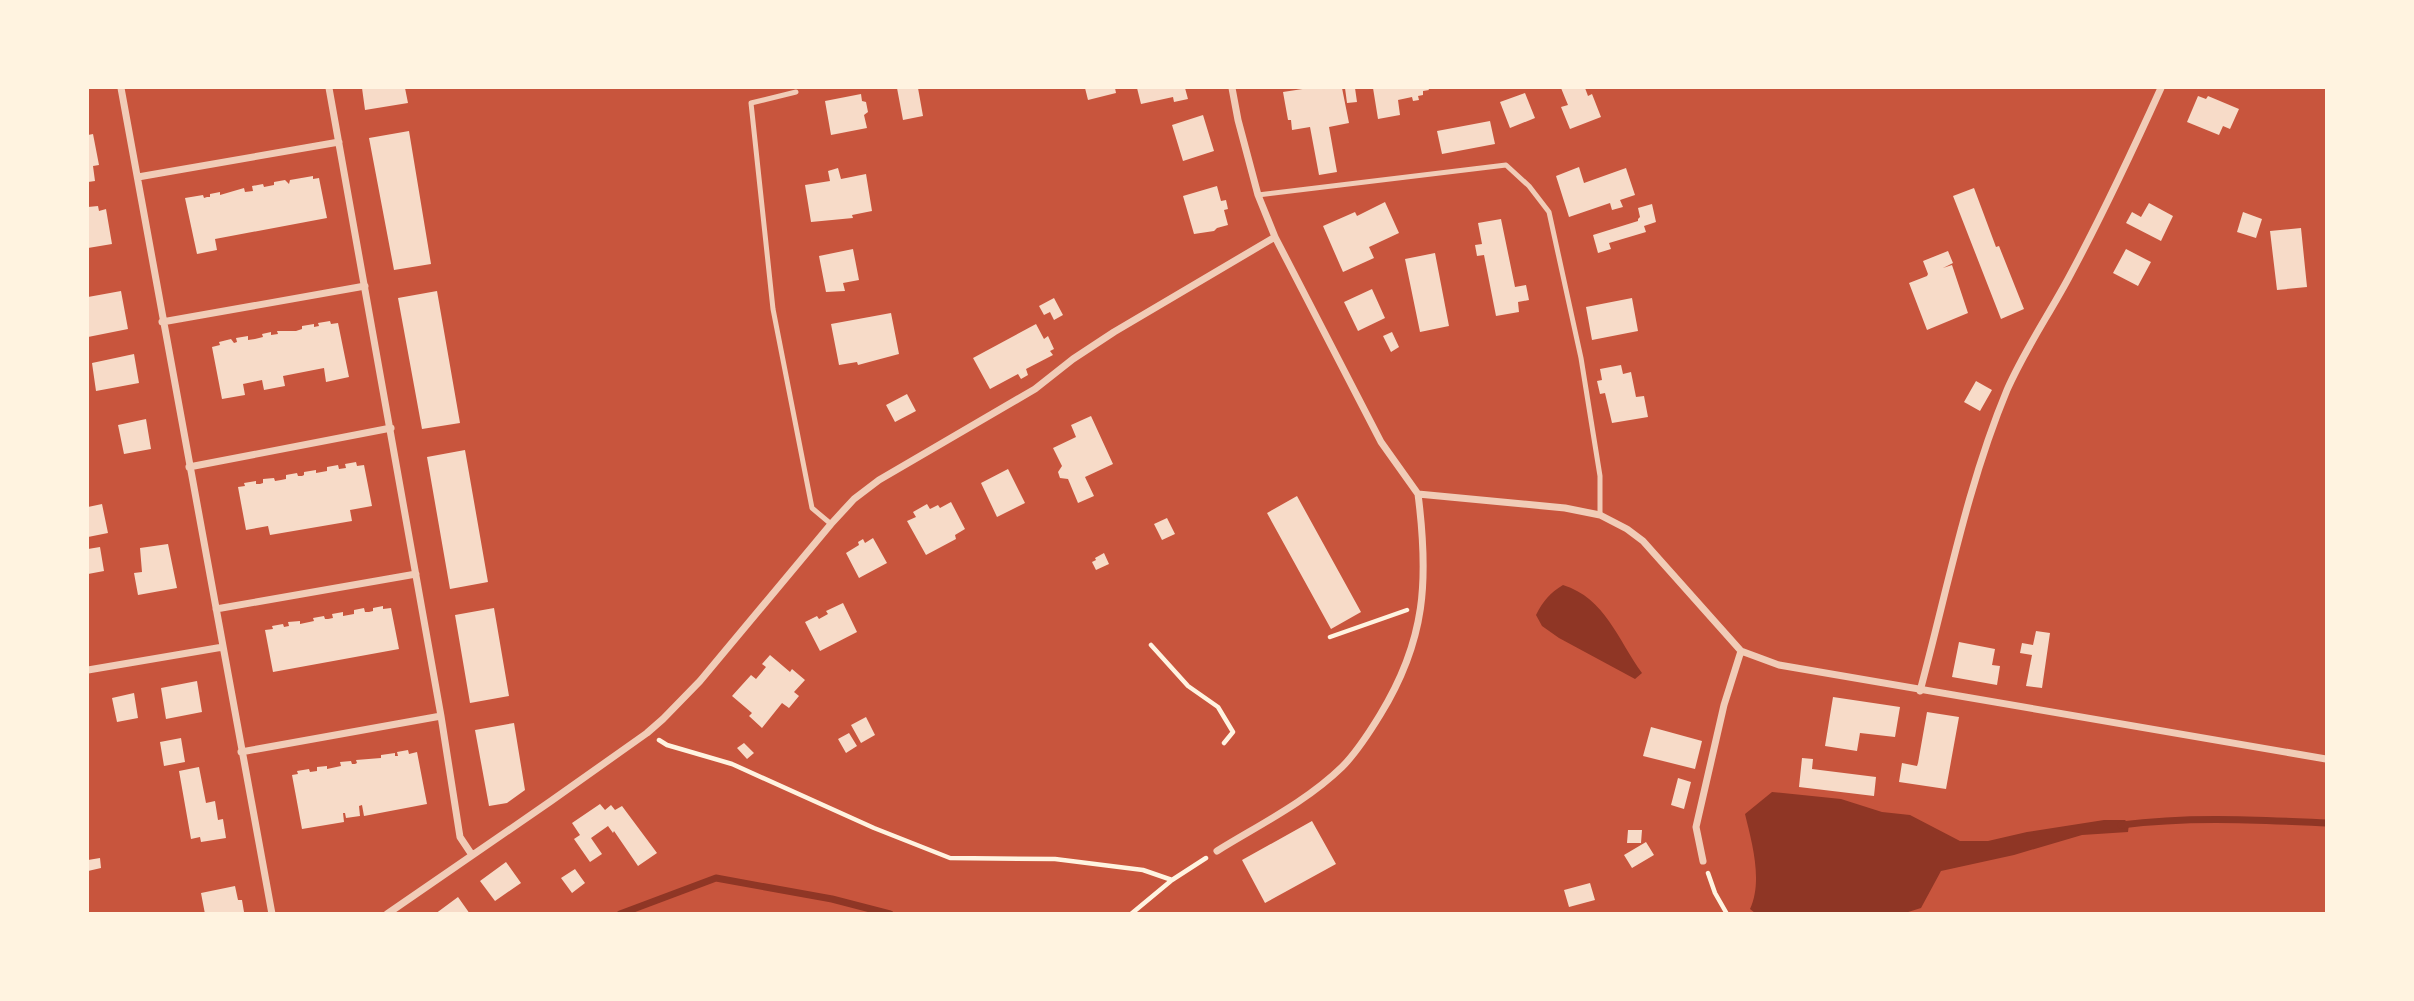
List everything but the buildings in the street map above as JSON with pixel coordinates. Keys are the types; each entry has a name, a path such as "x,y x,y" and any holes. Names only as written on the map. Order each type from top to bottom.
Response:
{"street":[{"path":"121,88 272,914"},
{"path":"329,88 391,428 460,837 472,855"},
{"path":"1217,851 1305,798 1342,766 1369,734 1402,675 1413,648 1422,606 1425,554 1418,494 1381,442 1275,237 1258,195 1232,88"},
{"path":"1920,691 1971,497 2008,389 2025,350 2074,268 2161,88"},
{"path":"138,177 339,142"},
{"path":"387,914 647,733 700,681 854,499 879,480 1035,388 1114,332 1275,237"},
{"path":"162,321 365,286"},
{"path":"189,467 391,428"},
{"path":"1418,494 1565,508 1600,515 1643,541 1741,651 1779,666 2326,760"},
{"path":"216,608 416,574"},
{"path":"88,670 223,647"},
{"path":"1703,861 1696,828 1724,705 1741,651"},
{"path":"241,752 441,716"}],"lane":[{"path":"796,92 751,103 773,309 811,509 831,524"},
{"path":"1258,195 1506,165 1549,212 1581,358 1600,476 1600,515"}],"path":[{"path":"1330,637 1422,606"},
{"path":"1151,645 1188,685 1218,707 1233,732 1224,743"},
{"path":"647,733 667,745 732,764 874,828 950,858 1055,859 1143,870 1172,880"},
{"path":"1131,914 1172,880 1217,851"},
{"path":"1703,861 1715,893 1727,914"}],"shaded area":[{"path":"1563,585 1577,591 1600,610 1642,673 1635,679 1542,626 1536,615 1547,598"},
{"path":"1772,792 1841,799 1882,812 1910,815 1960,841 1988,841 2104,820 2125,820 2129,824 2128,832 2082,835 2014,855 1941,871 1921,908 1905,913 1755,913 1750,909 1756,886 1755,862 1745,814"}],"waterway":[{"path":"2121,825 2198,820 2326,823"},
{"path":"620,914 716,878 832,899 890,914"}]}
